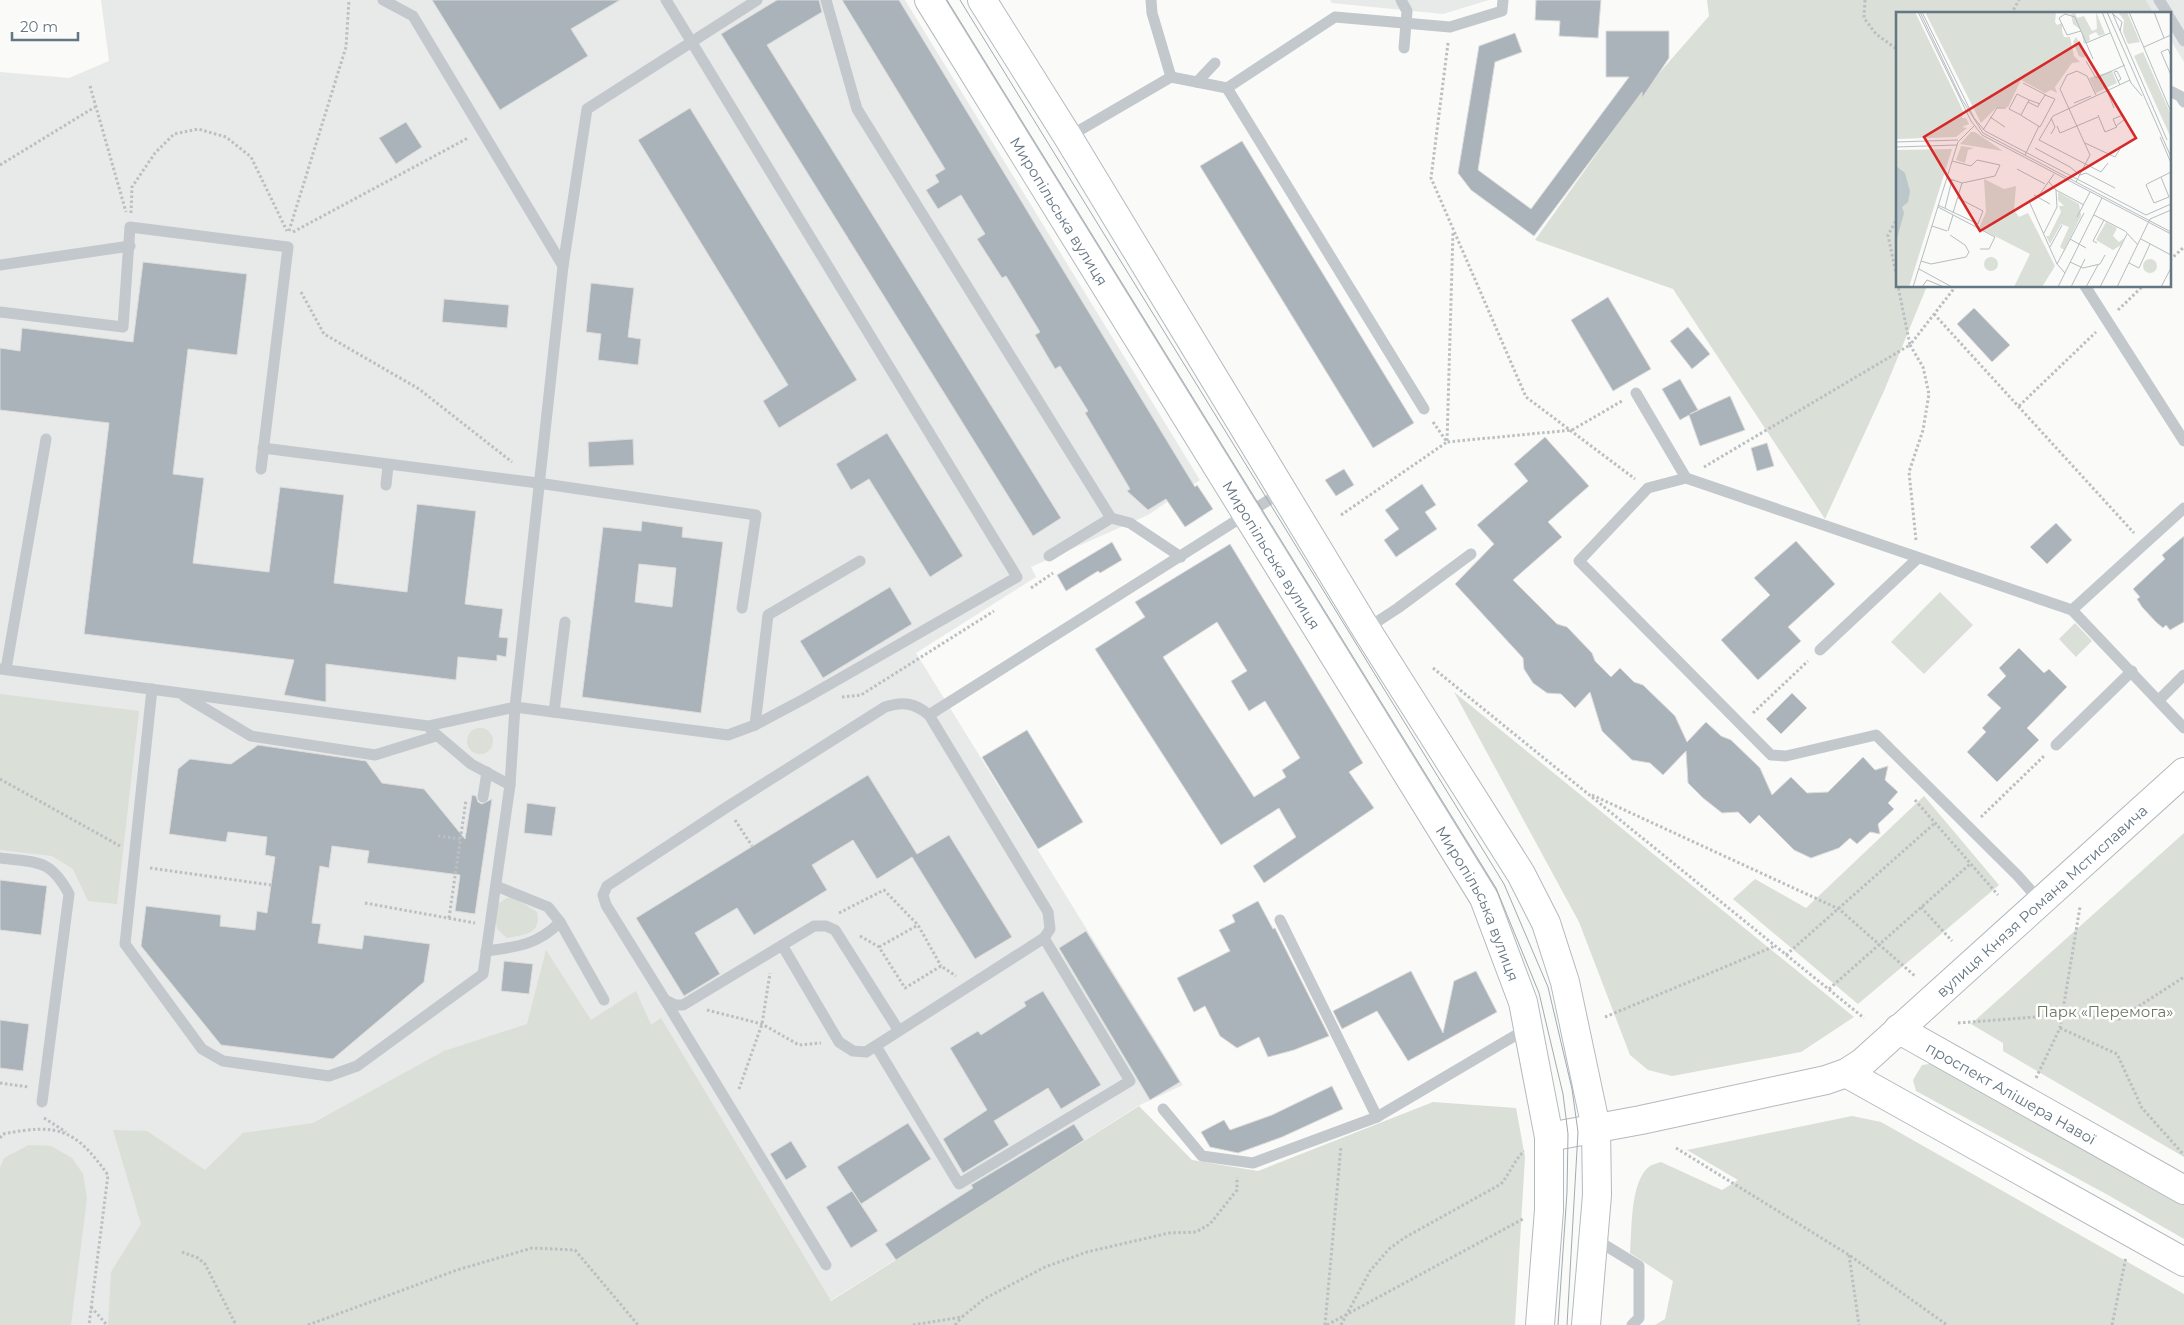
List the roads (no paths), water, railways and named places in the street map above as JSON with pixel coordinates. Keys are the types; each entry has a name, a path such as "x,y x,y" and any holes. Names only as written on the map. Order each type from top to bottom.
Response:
{"street":[{"name":"Миропільська вулиця","path":"929,0 1484,898 1523,1002 1549,1137 1549,1210 1540,1325"},
{"path":"982,0 1068,137 1366,628 1521,874 1546,923 1566,982 1596,1128 1597,1195 1586,1325"},
{"name":"вулиця Князя Романа Мстиславича","path":"1898,1029 2184,772"},
{"path":"1549,1137 1826,1080 1846,1073 1863,1062 1898,1029"},
{"name":"проспект Алішера Навої","path":"1898,1029 2184,1190"},
{"path":"1846,1073 2184,1262"}],"lane":[{"path":"383,0 413,16 563,266"},
{"path":"179,693 251,736 375,755 432,731 515,707 728,735 756,725 1017,577 666,0"},
{"path":"152,689 126,944 202,1049 223,1061 329,1076 357,1066 483,974 510,785 515,707 563,266 587,109 691,40 757,0"},
{"path":"826,0 857,109 1111,518 1130,523 1181,557"},
{"path":"1151,0 1152,13 1171,77"},
{"path":"1401,0 1407,11 1404,48"},
{"path":"1068,137 1171,77 1227,88 1335,17 1450,27 1502,11 1504,0"},
{"path":"2159,0 2167,12"},
{"path":"2172,21 2184,41"},
{"path":"1197,82 1215,63"},
{"path":"1227,88 1424,410"},
{"path":"2172,91 2180,96 2184,102"},
{"path":"0,312 123,327 130,227 288,248 260,469"},
{"path":"0,265 130,246"},
{"path":"2086,288 2184,441"},
{"path":"1636,393 1686,478"},
{"path":"46,439 3,669 152,689 432,731 471,764 510,785"},
{"path":"263,448 388,466 538,483 756,515 742,608"},
{"path":"386,485 388,466"},
{"path":"2040,901 2018,876 1876,735 1779,757 1765,750 1579,561 1648,488 1686,478 2072,610 2132,671 2184,728"},
{"path":"929,715 1283,491"},
{"path":"2072,610 2184,508"},
{"path":"1049,556 1111,518"},
{"path":"1366,628 1398,608 1471,554"},
{"path":"1820,650 1918,558"},
{"path":"756,725 768,615 860,561"},
{"path":"554,712 565,622"},
{"path":"2056,745 2132,671"},
{"path":"2158,700 2184,675"},
{"path":"778,948 839,1042 853,1051 866,1052 1044,938 1050,929 1048,912 929,715 918,706 900,702 885,706 727,806 607,886 603,895 606,905 826,1265"},
{"path":"483,797 487,772"},
{"path":"0,858 46,865 61,878 69,894 42,1102"},
{"path":"496,886 548,907 560,922 604,1000"},
{"path":"1280,920 1377,1117"},
{"path":"486,951 524,946 550,932 560,922"},
{"path":"665,1000 676,1005 683,1005 814,926 826,926 835,930 899,1031"},
{"path":"876,1046 959,1184 1130,1081 1044,938"},
{"path":"1162,1109 1202,1156 1254,1162 1377,1117 1528,1027"},
{"path":"1593,1237 1639,1266 1639,1318 1632,1325"}],"tram line":[{"path":"947,0 1496,888 1539,993 1563,1094 1568,1134 1567,1192 1558,1325"},
{"path":"960,0 1504,884 1548,987 1572,1089 1578,1132 1567,1325"}],"park label":[{"name":"Парк «Перемога»","path":"2105,1011"}]}
